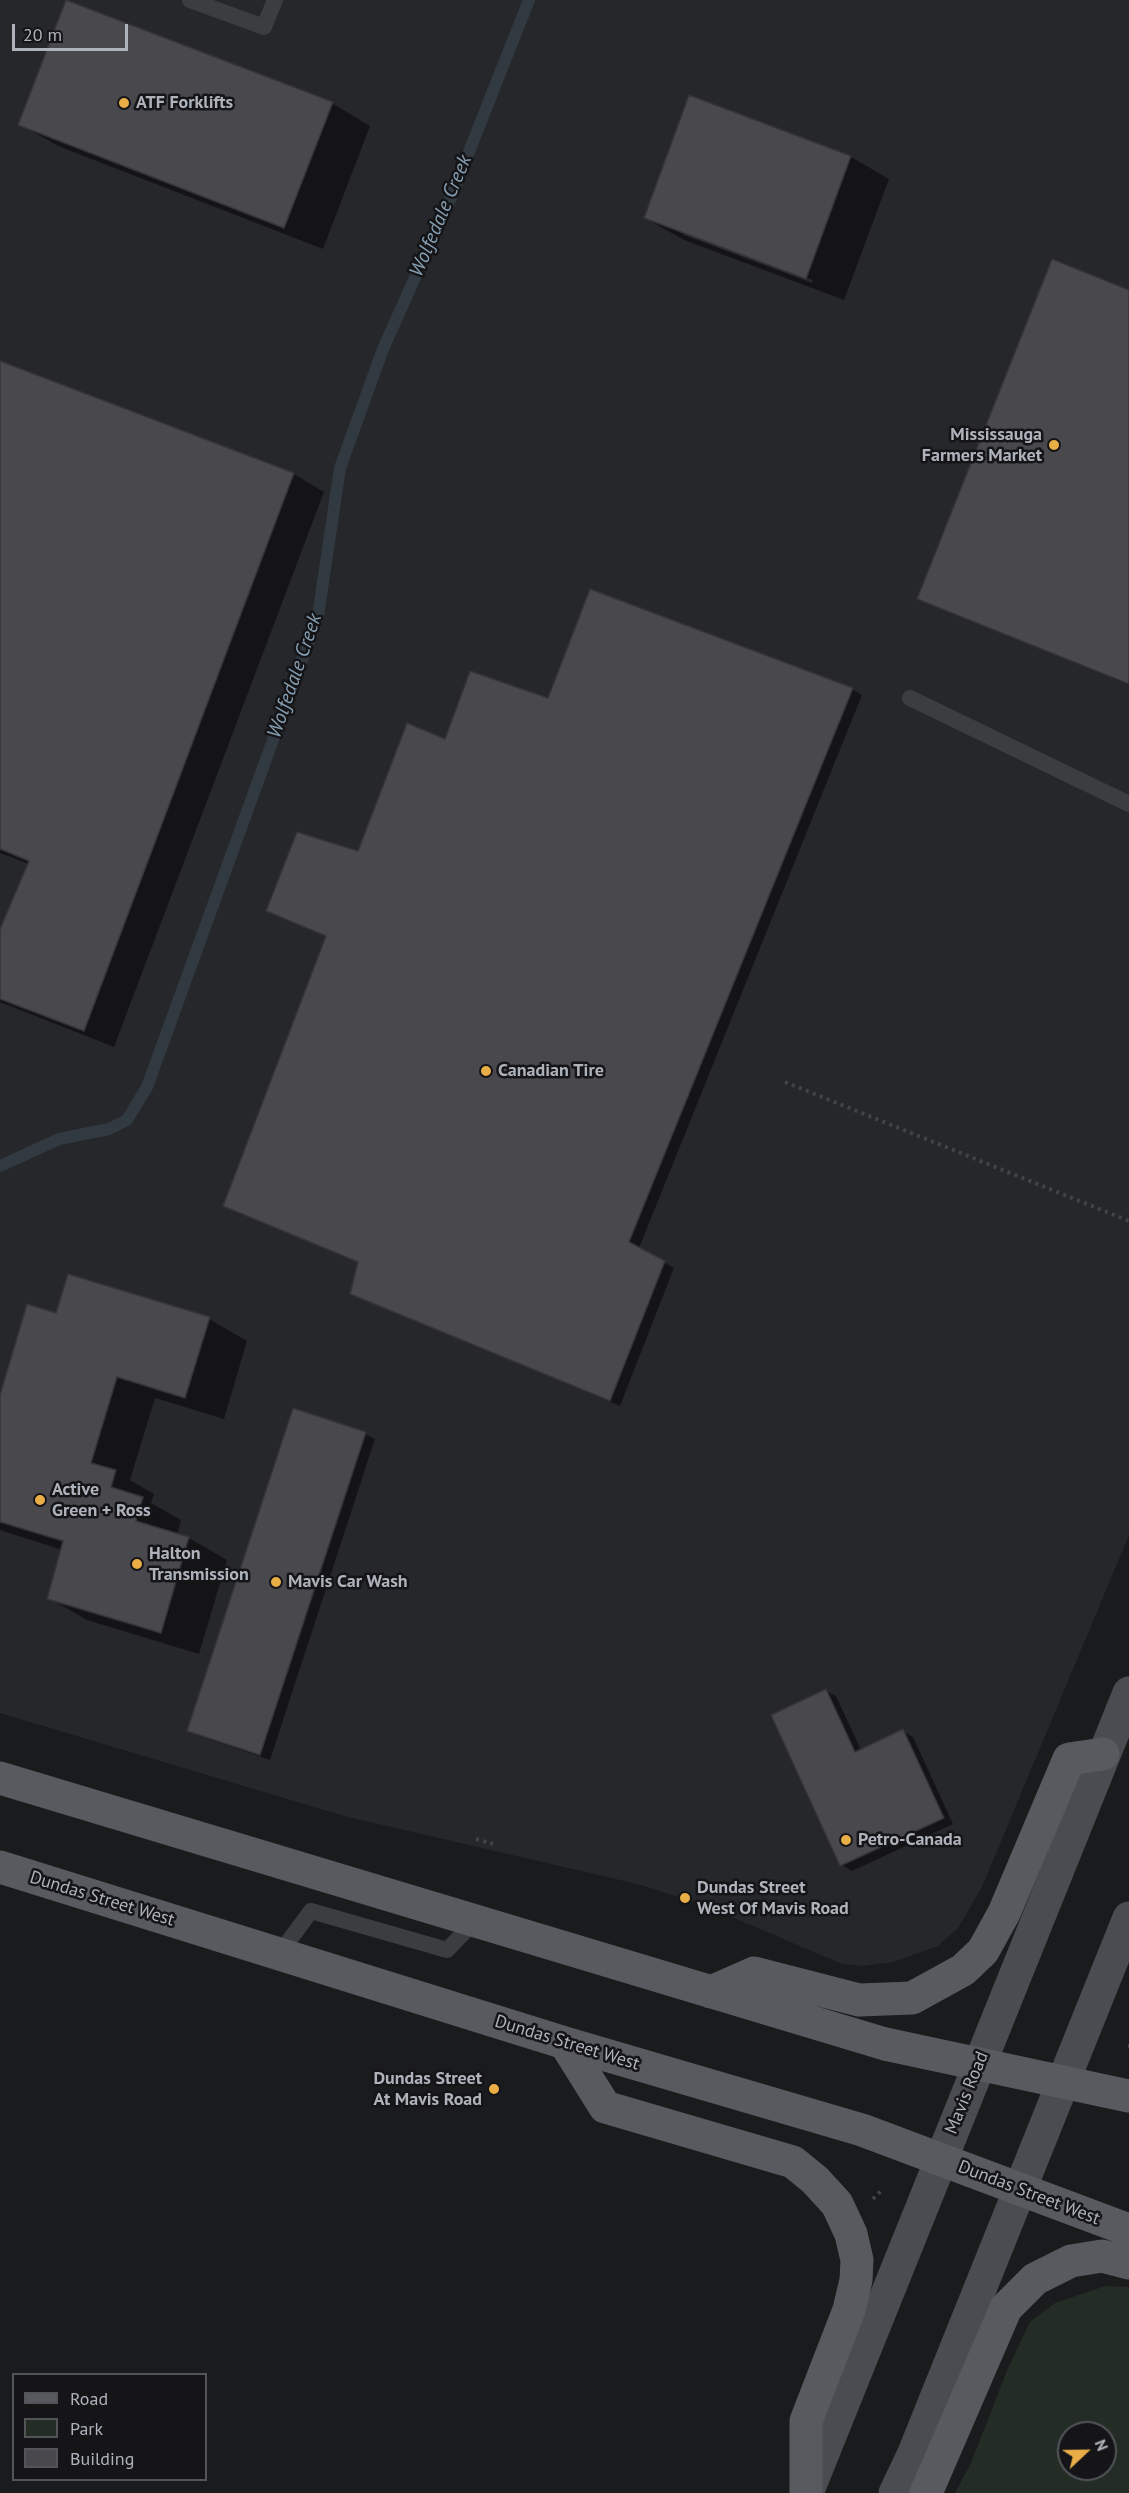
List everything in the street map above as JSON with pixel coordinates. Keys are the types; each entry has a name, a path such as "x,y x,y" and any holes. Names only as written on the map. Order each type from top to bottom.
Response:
{"main road":[{"name":"Mavis Road","path":"806,2493 1129,1693"},
{"path":"711,1992 754,1973 859,2000 912,1998 963,1970 983,1951 1004,1913 1069,1759 1103,1754"},
{"path":"0,1778 885,2044 1129,2096"},
{"name":"Dundas Street West","path":"0,1868 566,2043 862,2130 1129,2230"},
{"path":"895,2493 914,2453 1129,1918"},
{"path":"566,2043 605,2107 793,2162 815,2180 837,2204 851,2234 857,2260 856,2280 849,2310 806,2421 806,2493"},
{"path":"926,2493 950,2444 984,2355 1006,2308 1035,2279 1071,2261 1102,2256 1129,2263"}],"lane":[{"path":"190,0 264,27 275,0"},
{"path":"910,698 1129,804"},
{"path":"279,1954 311,1911 447,1950 475,1922"}],"path":[{"path":"785,1082 1129,1221"},
{"path":"476,1839 493,1844"}],"shaded area":[{"path":"0,0 1129,0 1129,1535 982,1887 958,1928 938,1946 893,1962 863,1966 842,1964 702,1904 637,1884 344,1816 0,1713"}],"green space":[{"path":"1105,2286 1129,2287 1129,2493 955,2493 971,2463 1008,2368 1030,2322 1055,2303"}],"building":[{"path":"66,0 333,102 284,228 18,125"},
{"path":"689,95 851,156 806,279 644,218"},
{"name":"Mississauga Farmers Market","path":"1052,259 1129,290 1129,684 917,599"},
{"path":"0,361 294,473 84,1031 0,999 0,929 29,861 0,849"},
{"name":"Canadian Tire","path":"590,589 853,688 629,1242 665,1261 610,1401 350,1294 358,1262 223,1206 326,936 266,911 297,832 358,851 407,723 445,739 470,671 548,698"},
{"path":"68,1274 210,1317 185,1398 117,1377 91,1463 116,1470 111,1487 143,1497 136,1521 189,1537 161,1633 47,1599 63,1541 0,1522 0,1395 27,1304 56,1313"},
{"name":"Mavis Car Wash","path":"293,1408 366,1432 260,1755 187,1731"},
{"path":"826,1689 855,1752 903,1729 944,1818 840,1866 771,1715"}],"waterway":[{"name":"Wolfedale Creek","path":"0,1166 59,1139 109,1129 127,1120 147,1087 318,616 340,468 383,349 452,195 529,0"}],"place":[{"name":"ATF Forklifts","path":"124,103"},
{"name":"Mississauga Farmers Market","path":"1054,445"},
{"name":"Canadian Tire","path":"486,1071"},
{"name":"Active Green + Ross","path":"40,1500"},
{"name":"Halton Transmission","path":"137,1564"},
{"name":"Mavis Car Wash","path":"276,1582"},
{"name":"Petro-Canada","path":"846,1840"},
{"name":"Dundas Street West Of Mavis Road","path":"685,1898"},
{"name":"Dundas Street At Mavis Road","path":"494,2089"}]}
